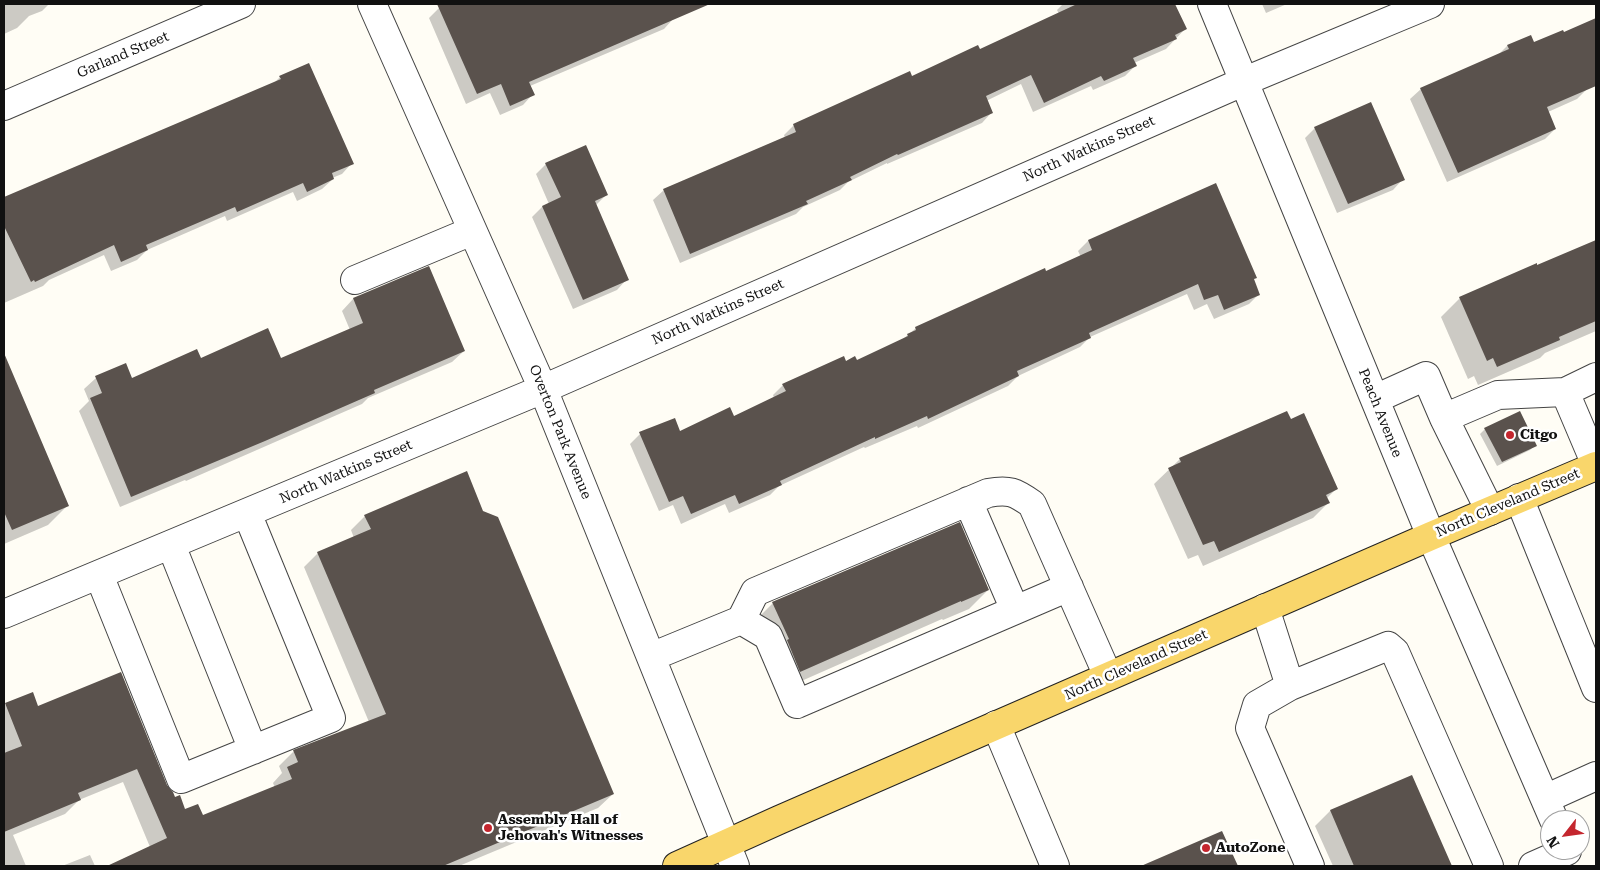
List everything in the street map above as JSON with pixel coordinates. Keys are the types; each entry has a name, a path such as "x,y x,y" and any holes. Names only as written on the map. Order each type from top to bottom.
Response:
{"main road":[{"name":"North Cleveland Street","path":"677,866 731,855 779,820 1596,465"}],"street":[{"name":"Garland Street","path":"4,106 241,4"},
{"name":"Overton Park Avenue","path":"372,4 543,389 731,855"},
{"name":"Peach Avenue","path":"1212,4 1245,80 1431,536 1549,810"},
{"name":"North Watkins Street","path":"4,614 543,389 1245,80 1430,4"},
{"path":"355,280 472,231"},
{"path":"1375,399 1426,376 1444,418 1490,511"},
{"path":"1444,418 1498,395 1564,392 1596,377"},
{"path":"1564,392 1596,465"},
{"path":"651,657 741,620 755,592 968,501 988,493 1004,490 1018,494 1032,504 1108,676"},
{"path":"1519,498 1596,688"},
{"path":"968,501 1014,610"},
{"path":"99,575 181,779 331,718 247,513"},
{"path":"171,545 253,750"},
{"path":"741,620 768,636 797,704 1069,588"},
{"path":"1265,608 1290,686"},
{"path":"1310,866 1250,728 1257,705 1290,686 1388,646 1396,652 1489,866"},
{"path":"996,726 1056,866"},
{"path":"1549,810 1596,776"},
{"path":"1533,866 1555,860"}],"building":[{"path":"437,4 710,4 529,82 535,95 510,106 501,84 477,94"},
{"path":"1077,4 1175,4 1187,29 1175,35 1177,39 1133,58 1137,66 1104,81 1101,76 1044,103 1031,75 986,96 993,113 897,154 850,177 852,180 806,201 808,204 690,254 663,189 796,132 793,124 910,71 912,76 978,45 980,49"},
{"path":"1596,18 1596,86 1547,107 1556,129 1458,173 1420,88 1509,49 1507,45 1531,35 1534,42 1563,30 1564,32"},
{"path":"309,63 354,164 332,173 334,179 307,192 303,183 237,212 235,207 146,245 148,250 121,262 114,245 35,282 34,280 31,282 4,226 4,197 281,79 279,76"},
{"path":"1371,102 1405,180 1348,204 1314,127"},
{"path":"586,145 608,195 595,201 629,280 583,300 542,206 561,197 545,163"},
{"path":"1216,183 1257,278 1254,279 1260,295 1224,310 1218,295 1204,300 1198,284 1089,333 1091,338 1017,371 1019,376 928,419 927,416 875,439 875,437 780,481 782,485 739,504 735,495 691,514 683,496 669,502 639,432 675,418 680,431 730,407 734,416 786,391 782,384 844,356 846,361 855,356 857,360 908,336 907,334 916,330 915,327 1045,268 1046,271 1092,250 1088,240"},
{"path":"1596,240 1596,321 1559,337 1560,340 1497,367 1493,358 1487,361 1459,297"},
{"path":"429,266 465,351 374,390 375,393 131,497 90,398 102,393 95,376 126,363 132,378 197,349 201,358 268,328 281,358 363,323 353,298"},
{"path":"4,353 69,506 12,530 4,512"},
{"path":"1287,411 1291,419 1304,413 1338,489 1326,495 1330,503 1219,552 1214,541 1203,545 1168,468 1181,462 1179,458"},
{"path":"1520,411 1537,446 1502,462 1484,428"},
{"path":"467,471 483,511 498,517 614,794 443,866 107,866 167,838 137,769 78,793 81,800 4,832 4,753 22,746 5,703 33,692 38,706 121,672 167,785 175,797 180,795 185,809 198,804 203,815 292,779 287,767 298,762 293,750 386,714 317,552 371,529 364,515"},
{"path":"960,522 989,590 800,672 787,640 789,639 772,602"},
{"path":"1412,775 1452,866 1354,866 1330,810"},
{"name":"AutoZone","path":"1222,831 1238,866 1141,866"}],"place":[{"name":"Citgo","path":"1510,435"},
{"name":"Assembly Hall of Jehovah's Witnesses","path":"488,828"},
{"name":"AutoZone","path":"1206,848"}]}
